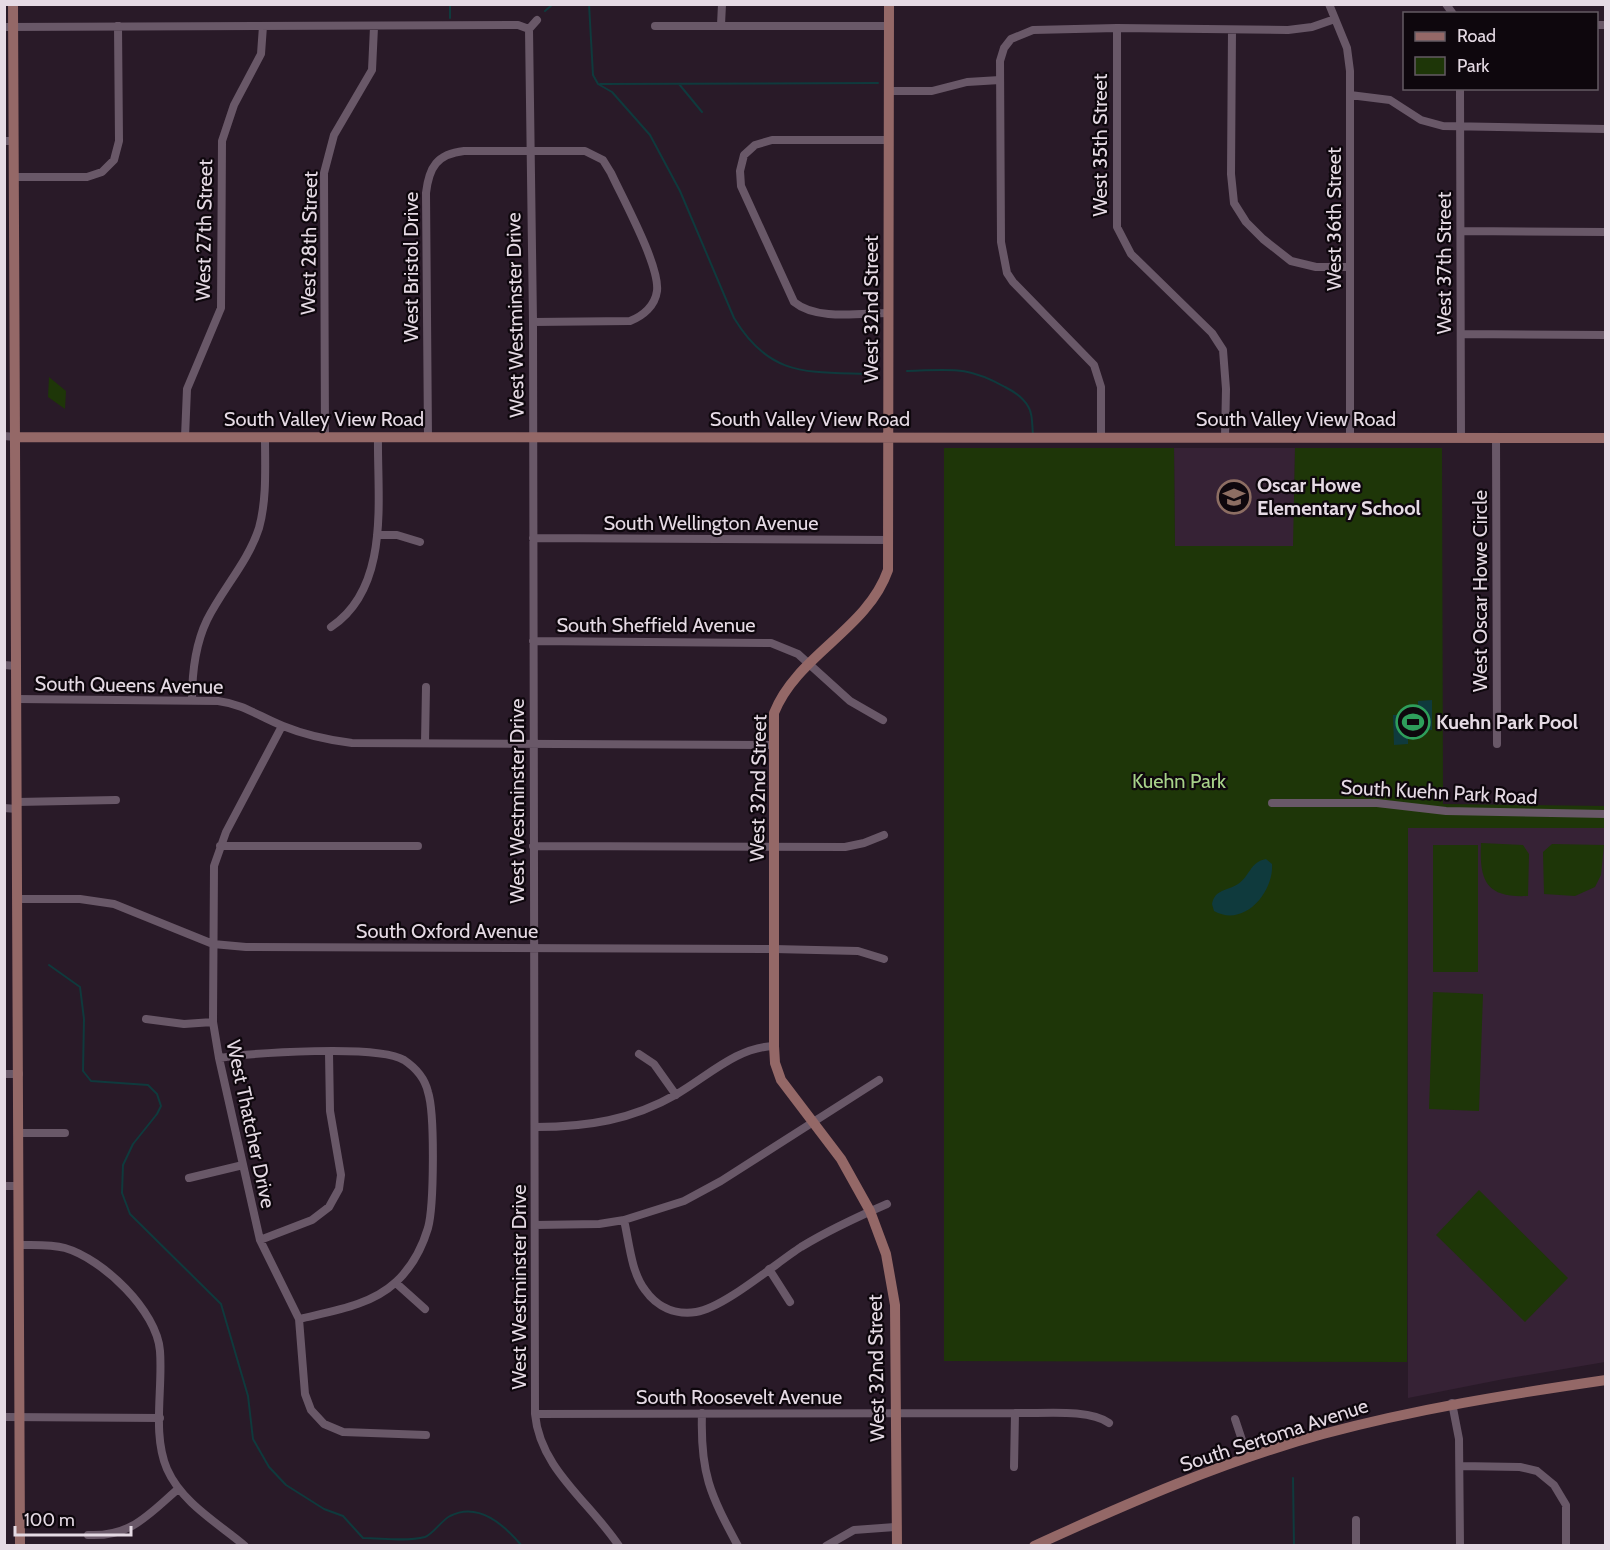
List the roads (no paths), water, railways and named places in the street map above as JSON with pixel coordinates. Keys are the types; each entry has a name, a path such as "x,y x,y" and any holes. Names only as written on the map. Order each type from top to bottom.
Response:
{"street":[{"path":"13,4 9,27 9,141 14,177 10,249 10,436 16,552 10,665 17,699 20,1545"},
{"path":"722,4 722,25"},
{"name":"West 32nd Street","path":"889,4 888,570 880,590 867,609 810,664 779,700 774,713 774,1046 775,1063 781,1080 841,1159 870,1211 886,1254 895,1305 895,1527 897,1545"},
{"name":"West 36th Street","path":"1329,4 1350,60 1350,437"},
{"path":"1101,437 1101,387 1094,365 1021,292 1007,273 1001,242 1001,54 1016,35 1033,30 1117,28 1299,30 1335,19"},
{"path":"9,27 518,25 529,29 537,20"},
{"path":"14,177 87,177 102,172 114,160 119,141 118,26"},
{"path":"655,26 889,26"},
{"name":"West 27th Street","path":"185,437 187,389 218,320 221,308 222,141 234,105 261,54 263,27"},
{"name":"West 28th Street","path":"324,437 324,173 338,127 372,70 375,27"},
{"name":"West 35th Street","path":"1117,28 1117,227 1131,254 1212,333 1223,350 1226,370 1225,437"},
{"name":"West Westminster Drive","path":"529,29 533,322 535,1414 536,1428 546,1456 619,1545"},
{"path":"1232,30 1234,203 1246,222 1291,261 1306,266 1350,267"},
{"path":"888,91 932,91 967,82 1000,80"},
{"name":"West 37th Street","path":"1460,90 1461,437"},
{"path":"1350,95 1389,100 1421,120 1437,125 1460,128 1605,129"},
{"path":"888,140 762,142 744,155 740,178 794,302 808,310 820,313 889,313"},
{"name":"West Bristol Drive","path":"428,437 427,180 438,158 452,152 585,151 603,160 611,173 654,268 657,290 650,308 630,321 533,322"},
{"path":"1461,231 1605,232"},
{"path":"1461,334 1605,335"},
{"name":"South Valley View Road","path":"10,436 1605,438"},
{"path":"192,700 194,660 201,635 208,619 244,561 259,529 265,482 265,437"},
{"path":"331,627 346,614 364,586 375,560 378,437"},
{"name":"West Oscar Howe Circle","path":"1496,437 1497,744"},
{"path":"377,535 397,535 420,542"},
{"name":"South Wellington Avenue","path":"533,538 889,540"},
{"path":"4,552 16,552"},
{"name":"South Sheffield Avenue","path":"533,641 760,642 788,649 810,664 850,701 882,720"},
{"path":"425,743 426,687"},
{"name":"South Queens Avenue","path":"17,699 192,700 241,705 282,726 310,735 352,743 774,745"},
{"name":"West Thatcher Drive","path":"282,726 220,846 213,880 213,1022 219,1058 261,1240 299,1319 305,1394 311,1410 324,1424 355,1434 426,1435"},
{"path":"4,808 17,805 116,800"},
{"name":"South Kuehn Park Road","path":"1272,804 1377,803 1446,811 1605,814"},
{"path":"534,846 845,847 884,835"},
{"path":"220,846 418,846"},
{"name":"South Oxford Avenue","path":"18,899 80,899 114,904 213,944 246,947 774,949 858,951 884,959"},
{"path":"146,1019 184,1024 213,1022"},
{"path":"536,1127 601,1124 641,1112 676,1095 744,1051 759,1046 774,1046"},
{"path":"261,1240 312,1220 329,1207 339,1189 341,1175 330,1111 329,1053"},
{"path":"219,1058 241,1055 375,1053 402,1059 416,1069 429,1094 432,1119 429,1225 421,1247 396,1283 365,1301 299,1319"},
{"path":"639,1054 654,1064 676,1095"},
{"path":"4,1074 19,1074"},
{"path":"535,1225 599,1224 624,1220 668,1207 701,1193 879,1080"},
{"path":"20,1133 65,1133"},
{"path":"189,1178 243,1165"},
{"path":"4,1186 20,1186"},
{"path":"624,1220 642,1286 657,1303 672,1311 702,1311 835,1227 887,1204"},
{"path":"20,1245 53,1246 76,1252 100,1267 133,1298 147,1316 158,1338 163,1456 178,1489 245,1545"},
{"path":"769,1269 790,1302"},
{"path":"396,1283 425,1309"},
{"name":"South Sertoma Avenue","path":"1034,1545 1116,1508 1248,1458 1323,1434 1452,1403 1605,1380"},
{"path":"1452,1403 1460,1439 1460,1545"},
{"path":"702,1413 701,1454 706,1480 711,1496 738,1545"},
{"path":"1014,1467 1015,1413"},
{"name":"South Roosevelt Avenue","path":"535,1414 1015,1413 1100,1416 1109,1422"},
{"path":"4,1417 160,1418"},
{"path":"1235,1419 1248,1458"},
{"path":"1460,1466 1520,1467 1537,1471 1554,1485 1566,1505 1566,1545"},
{"path":"88,1535 110,1535 127,1530 178,1489"},
{"path":"1356,1520 1356,1545"},
{"path":"826,1545 854,1530 866,1527 895,1527"}],"waterway":[{"path":"450,4 450,18"},
{"path":"545,11 553,4"},
{"path":"589,4 593,75 598,84 612,92 650,135 680,191 734,318 747,337 775,361 790,367 825,373 866,374"},
{"path":"600,84 878,83"},
{"path":"679,84 702,112"},
{"path":"907,371 957,370 991,380 1025,401 1031,414 1033,435"},
{"path":"49,965 80,987 84,1019 83,1071 91,1081 148,1085 157,1094 161,1106 133,1144 123,1165 122,1193 130,1214 221,1304 248,1396 253,1439 269,1467 286,1485 324,1509 343,1516 363,1538 402,1540 425,1537 450,1516 461,1512 471,1512 490,1518 508,1531 522,1546"},
{"path":"1293,1478 1294,1546"}],"place":[{"name":"Oscar Howe Elementary School","path":"1234,497"},
{"name":"Kuehn Park Pool","path":"1413,722"}],"park label":[{"name":"Kuehn Park","path":"1179,781"}]}
